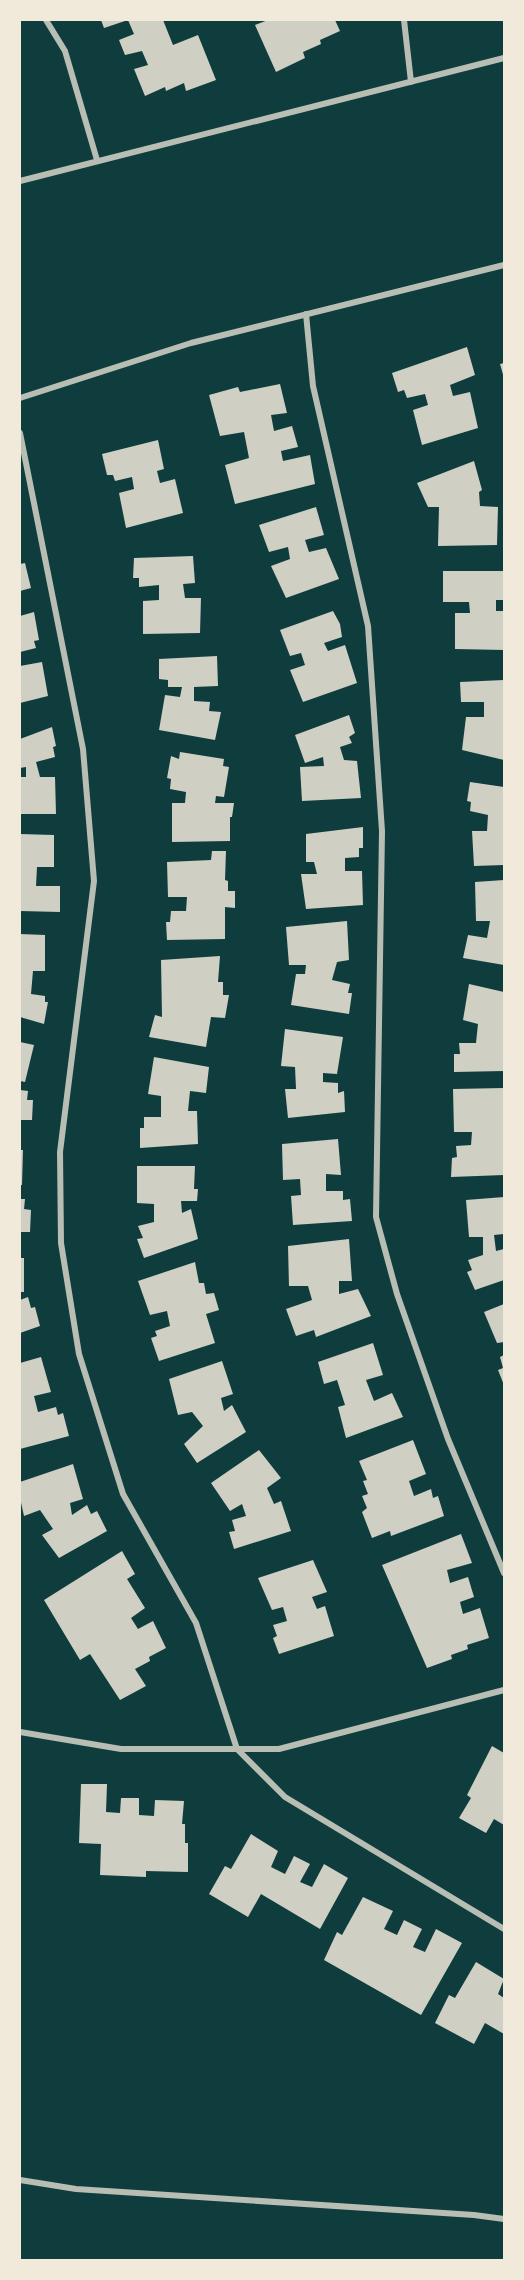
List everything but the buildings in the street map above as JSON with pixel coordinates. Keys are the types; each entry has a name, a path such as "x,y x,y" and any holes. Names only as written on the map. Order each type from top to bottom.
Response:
{"street":[{"path":"46,20 65,51 97,160"},
{"path":"404,20 411,82"},
{"path":"20,181 504,58"},
{"path":"20,398 191,343 504,265"},
{"path":"306,314 313,386 368,626 382,831 376,1217 397,1294 448,1439 504,1573"},
{"path":"20,433 83,749 94,881 60,1152 61,1243 79,1354 123,1494 196,1623 237,1749 285,1797 504,1929"},
{"path":"20,1732 121,1749 279,1749 504,1690"},
{"path":"20,2180 76,2189 474,2215 504,2219"}]}
